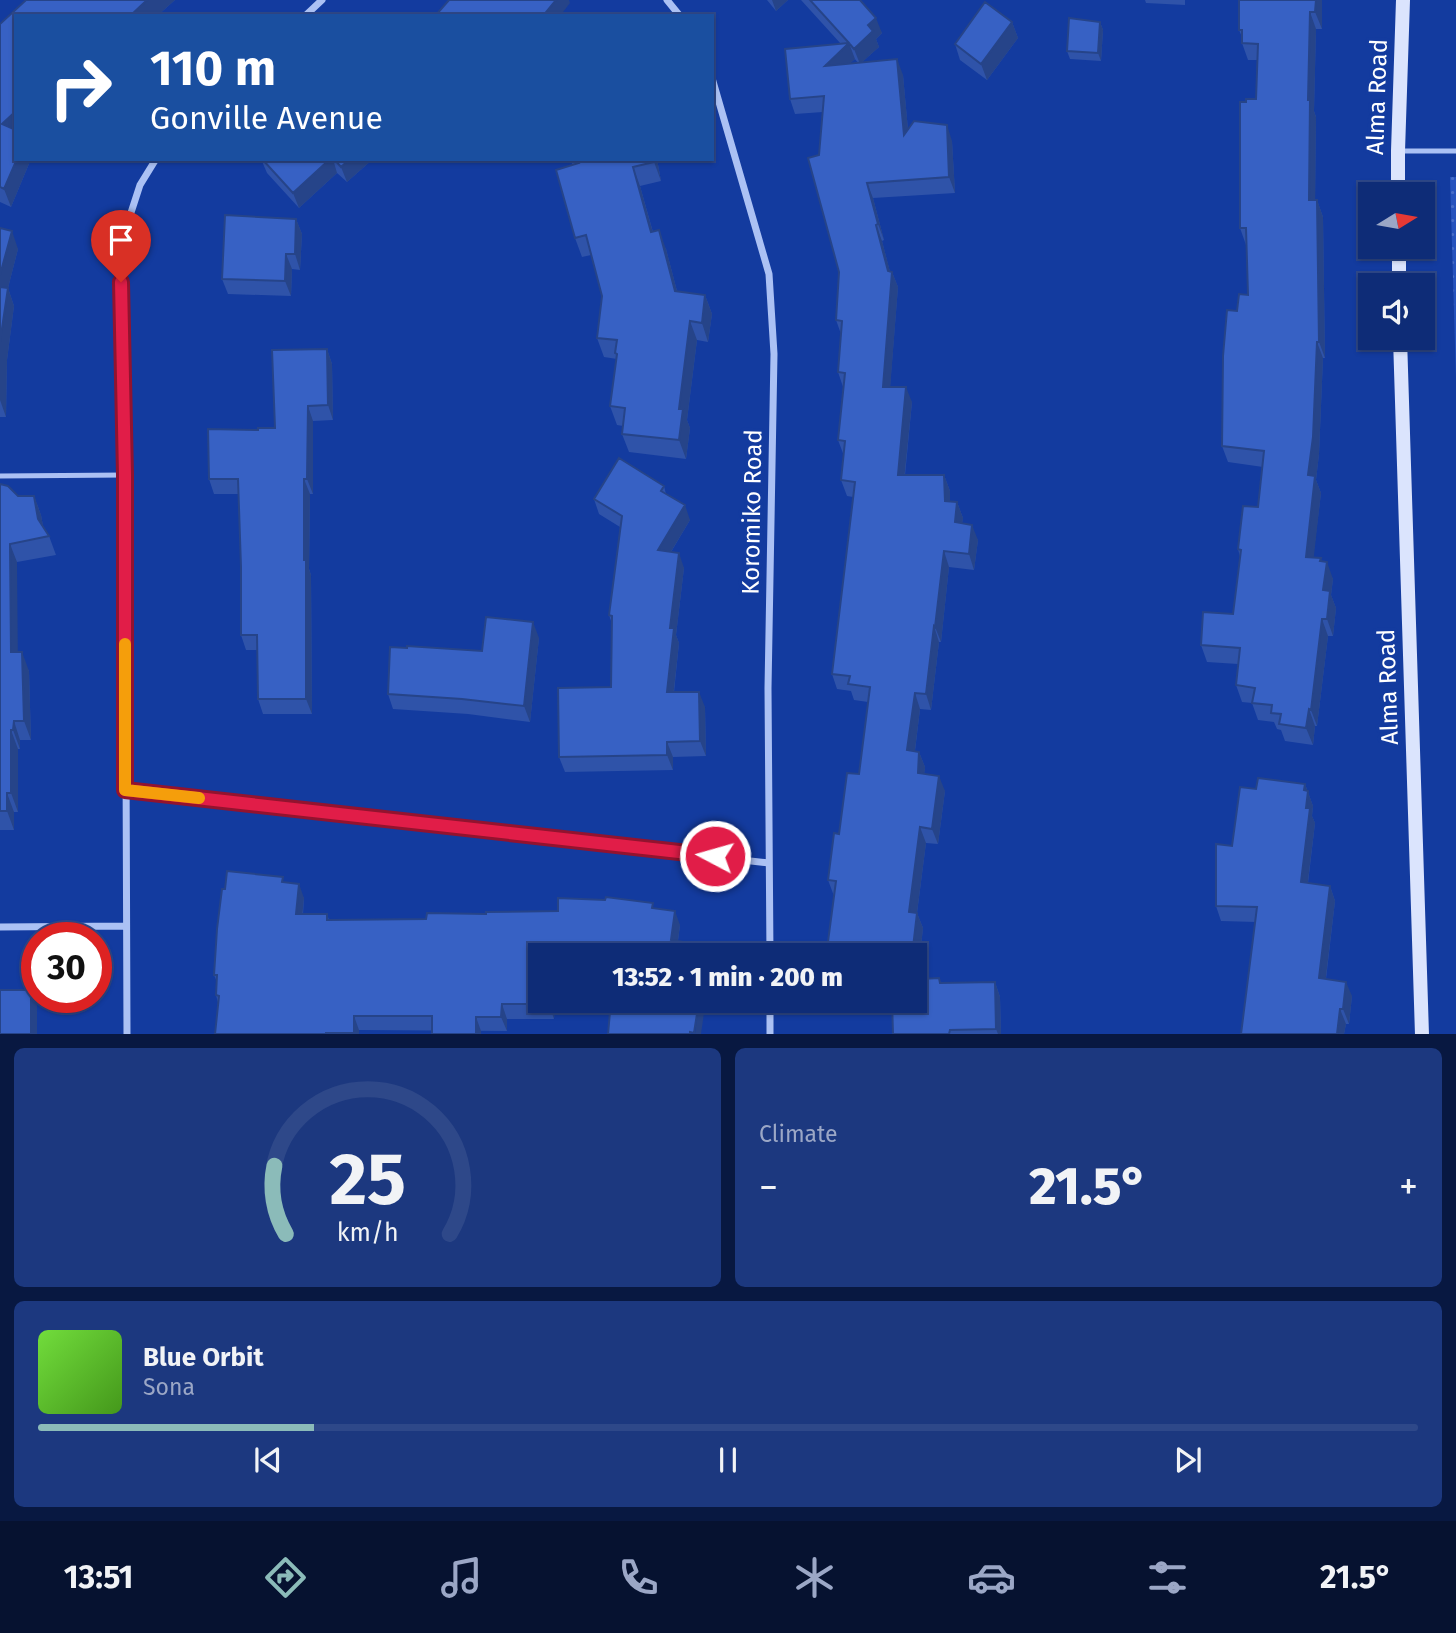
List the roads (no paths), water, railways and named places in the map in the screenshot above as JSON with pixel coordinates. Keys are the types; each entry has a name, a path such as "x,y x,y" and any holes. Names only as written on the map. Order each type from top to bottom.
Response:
{"street":[{"path":"306,14 322,0"},
{"path":"667,0 678,14"},
{"name":"Alma Road","path":"1398,182 1403,0"},
{"name":"Koromiko Road","path":"714,85 769,274 774,354 768,688 770,943"},
{"path":"127,1034 125,475 121,282 126,228 140,185 155,161"},
{"name":"Alma Road","path":"1400,350 1422,1034"},
{"path":"125,790 769,863"},
{"path":"0,927 126,926"},
{"path":"770,1013 770,1034"}],"lane":[{"path":"1398,151 1456,151"},
{"path":"0,476 125,475"}]}
